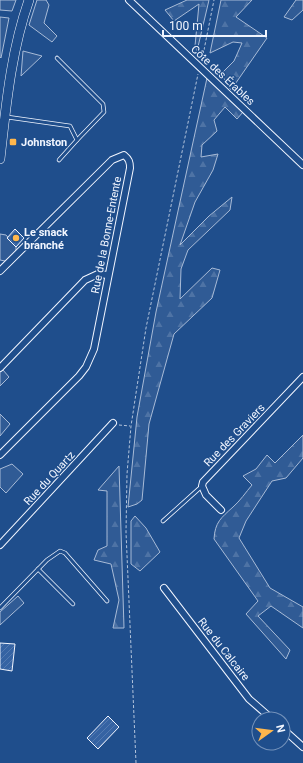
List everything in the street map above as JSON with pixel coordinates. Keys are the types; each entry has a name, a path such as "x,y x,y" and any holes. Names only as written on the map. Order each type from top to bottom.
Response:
{"main road":[{"path":"0,159 2,116 19,30 29,0"}],"street":[{"name":"Côte des Érables","path":"129,0 303,165"},
{"name":"Rue de la Bonne-Entente","path":"0,271 112,160 124,155 130,163 130,168 94,349 86,367 0,455"},
{"path":"0,368 85,280 98,274 108,275"},
{"name":"Rue des Graviers","path":"202,486 206,478 303,377"},
{"name":"Rue du Quartz","path":"0,545 113,423"},
{"path":"202,486 206,495 220,510"},
{"name":"Rue du Calcaire","path":"164,588 249,699 263,711"},
{"path":"291,736 303,747"}],"lane":[{"path":"57,58 103,104 105,109 104,112 59,160"},
{"path":"2,116 67,125 70,126 77,140"},
{"path":"163,521 202,486"},
{"path":"0,608 38,569 54,554 60,551 65,553 107,601"},
{"path":"38,569 73,604"}],"path":[{"path":"201,63 214,0"},
{"path":"136,763 126,539 127,474 131,426 146,328 199,71"},
{"path":"120,425 131,426"}],"green space":[{"path":"187,0 209,0 197,51 195,46 199,4 174,21 165,10"},
{"path":"221,0 252,0 236,17 267,38 231,90 221,74 234,61 242,43 233,42 210,53"},
{"path":"296,0 303,0 303,10 292,20 284,17"},
{"path":"207,78 243,112 237,119 225,107 214,120 217,131 202,145 201,157 218,154 213,170 195,202 180,245 209,216 232,197 230,210 188,250 181,269 180,299 212,268 220,270 212,298 174,334 149,424 142,500 137,504 128,507 137,417 156,312"},
{"path":"303,435 303,458 286,478 272,481 246,521 239,538 270,588 303,607 303,628 271,606 258,616 290,650 286,659 246,614 258,601 214,539 219,521 252,485 243,476 256,469 267,455 275,463"},
{"path":"119,466 124,628 113,628 119,600 111,564 94,560 98,550 107,546 107,491 98,490"},
{"path":"135,516 146,528 160,552 140,571 131,564 131,521"}],"shaded area":[{"path":"0,0 16,0 12,11 0,10"},
{"path":"37,0 46,0 49,5 44,23 57,36 52,42 29,25"},
{"path":"0,17 9,18 1,58 0,57"},
{"path":"23,51 42,56 21,76"},
{"path":"0,234 6,235 16,247 16,252 5,261 0,260"},
{"path":"3,370 9,377 0,386 0,372"},
{"path":"0,414 10,424 0,436"},
{"path":"12,464 23,474 6,493 0,487 0,469"},
{"path":"18,596 24,603 0,625 0,612"}],"building":[{"path":"15,229 24,238 16,247 7,238"},
{"path":"0,643 15,644 12,671 0,669"},
{"path":"108,716 119,727 98,749 87,738"}],"place":[{"name":"Johnston","path":"13,142"},
{"name":"Le snack branché","path":"16,238"}]}
